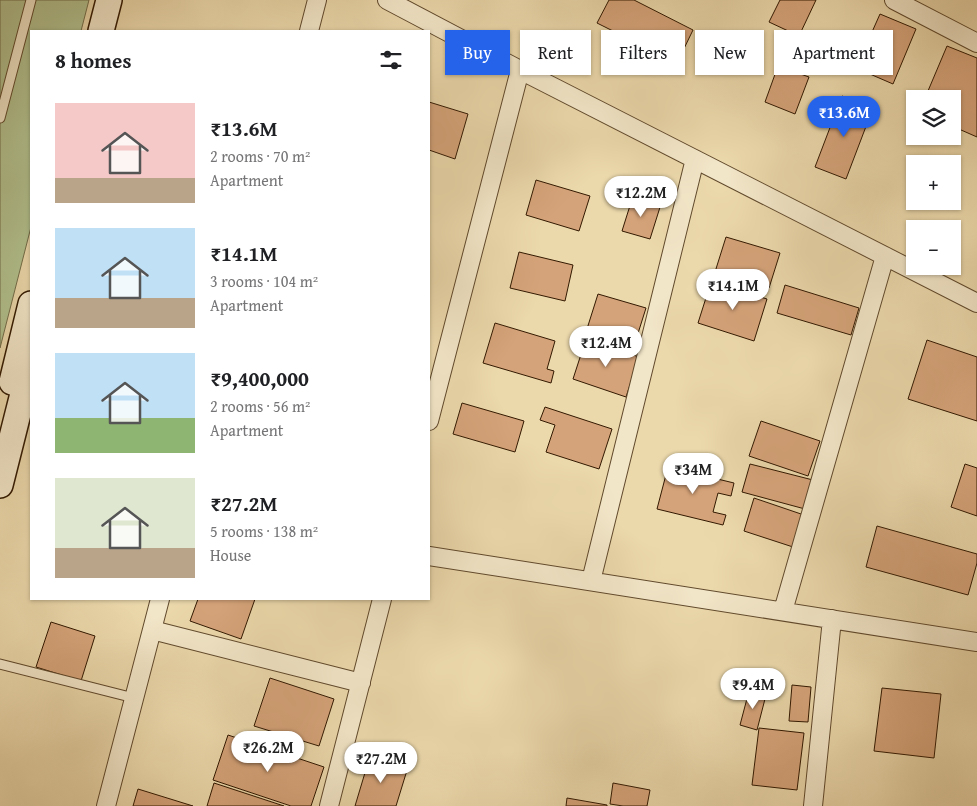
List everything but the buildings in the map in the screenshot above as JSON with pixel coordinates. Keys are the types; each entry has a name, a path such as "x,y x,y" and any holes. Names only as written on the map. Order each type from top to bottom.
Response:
{"street":[{"path":"101,30 109,0"},
{"path":"115,30 123,0"},
{"path":"309,30 317,0"},
{"path":"386,0 520,70 430,417"},
{"path":"894,0 977,43"},
{"path":"530,75 977,304"},
{"path":"591,581 695,159"},
{"path":"783,611 885,256"},
{"path":"0,428 30,308"},
{"path":"0,485 30,366"},
{"path":"430,556 977,642"},
{"path":"106,806 160,600"},
{"path":"329,806 382,600"},
{"path":"813,806 832,619"},
{"path":"152,630 360,683"}],"lane":[{"path":"0,118 31,0"},
{"path":"0,664 134,698"}],"green space":[{"path":"0,0 89,0 81,30 30,30 30,231 0,348"}]}
